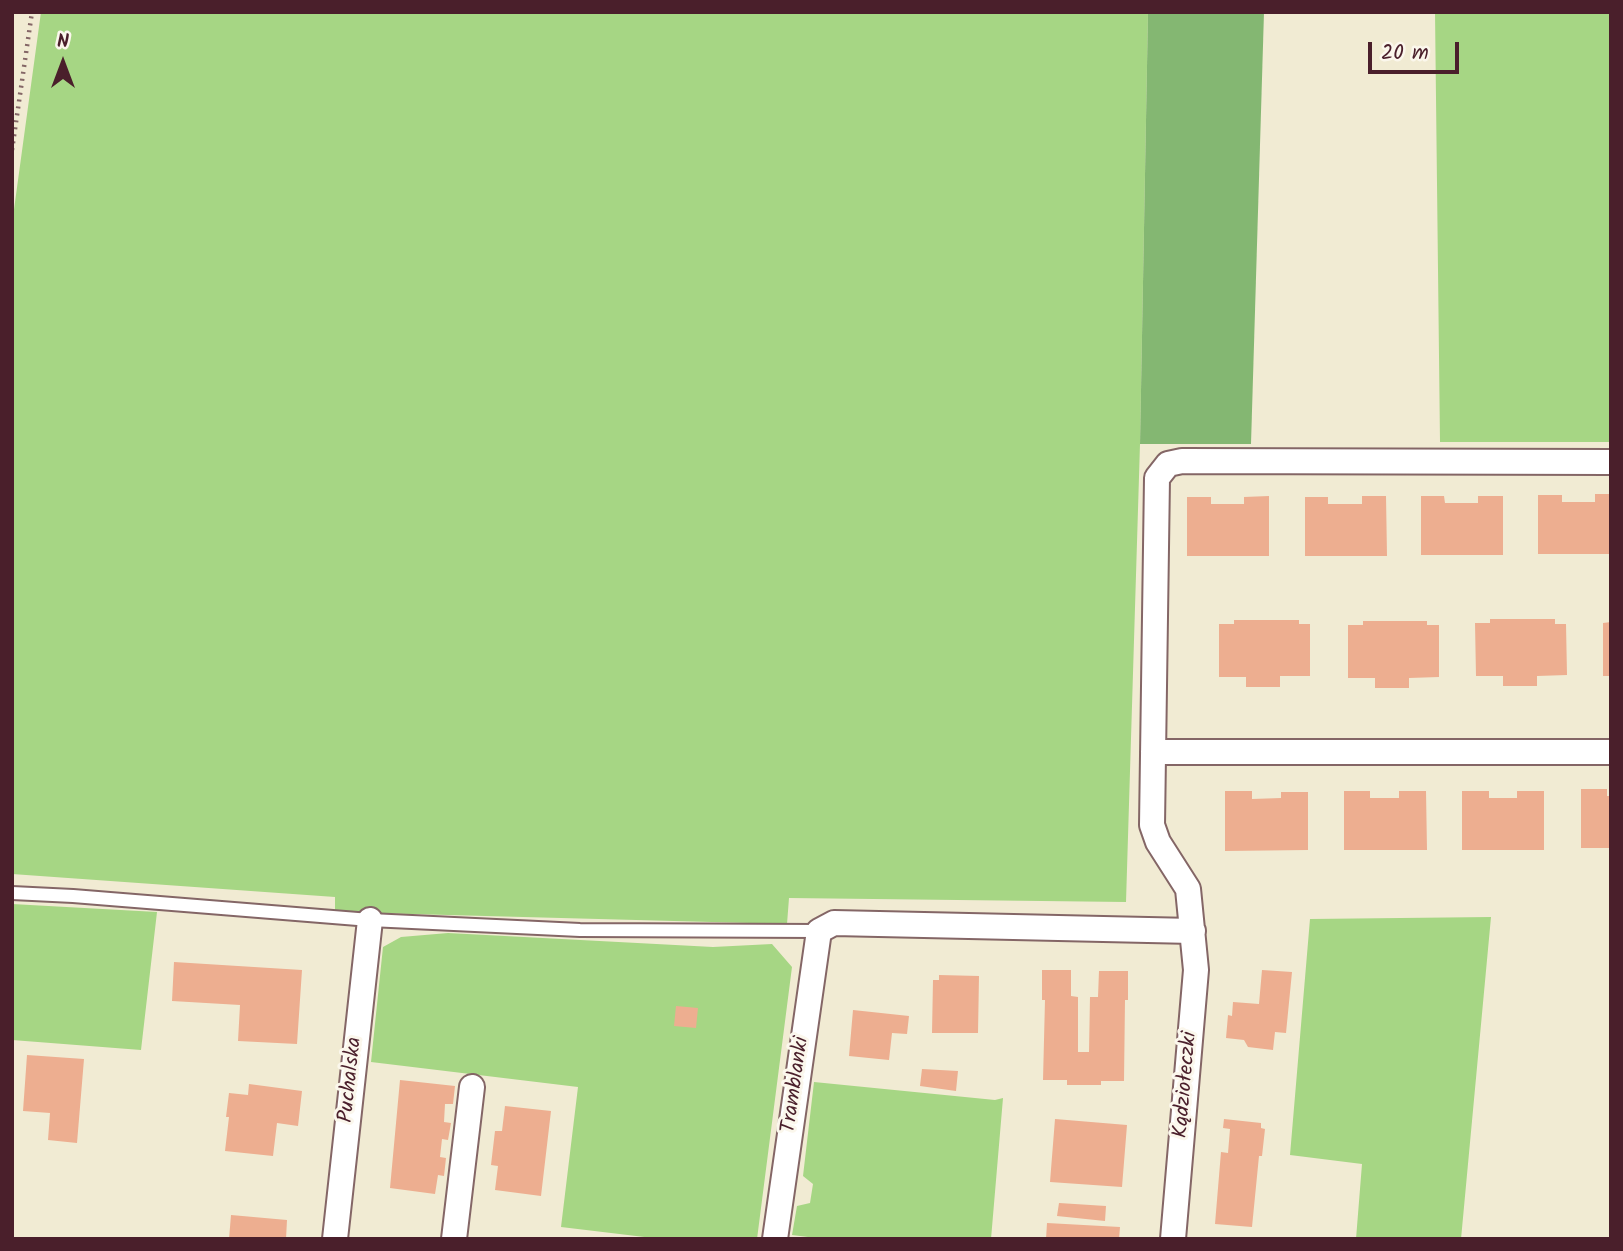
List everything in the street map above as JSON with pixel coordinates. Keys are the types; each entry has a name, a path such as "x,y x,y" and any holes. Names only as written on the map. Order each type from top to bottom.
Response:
{"street":[{"name":"Kądziołeczki","path":"1173,1239 1196,970 1188,889 1157,842 1153,825 1157,478 1168,464 1182,461 1611,462"},
{"path":"1153,752 1611,752"},
{"name":"Puchalska","path":"335,1239 370,920"},
{"path":"819,931 822,927 834,923 1193,931"},
{"name":"Tramblanki","path":"775,1239 819,931"},
{"path":"454,1239 472,1087"}],"lane":[{"path":"12,893 370,920 580,930 819,931"}],"path":[{"path":"12,150 32,12"}],"green space":[{"path":"41,12 1148,12 1140,444 1126,902 789,898 787,924 335,912 335,897 12,874 12,224"},
{"path":"1148,12 1264,12 1251,444 1140,444"},
{"path":"1435,12 1611,12 1611,442 1440,442"},
{"path":"12,904 157,912 141,1050 12,1040"},
{"path":"1491,917 1461,1239 1356,1239 1362,1164 1290,1155 1310,919"},
{"path":"448,933 713,947 772,944 792,967 757,1239 661,1239 561,1227 578,1087 371,1062 383,947 401,937"},
{"path":"814,1082 995,1100 1003,1098 991,1239 824,1239 792,1235 797,1206 810,1203 813,1184 803,1176"}],"building":[{"path":"1595,494 1611,494 1611,554 1538,554 1538,495 1562,495 1562,502 1595,502"},
{"path":"1269,496 1269,556 1187,556 1187,497 1211,497 1211,504 1244,504 1244,497"},
{"path":"1362,496 1386,496 1387,556 1305,556 1305,497 1328,497 1328,504 1362,504"},
{"path":"1421,496 1444,496 1445,503 1478,503 1478,496 1503,496 1503,555 1421,555"},
{"path":"1490,619 1555,619 1555,624 1566,624 1567,675 1537,676 1537,686 1503,686 1503,676 1476,676 1475,623 1490,623"},
{"path":"1234,620 1299,620 1299,624 1310,624 1310,676 1280,676 1280,687 1246,687 1246,677 1219,677 1219,624 1234,624"},
{"path":"1363,621 1427,621 1427,625 1439,625 1439,677 1409,678 1409,688 1375,688 1375,678 1348,678 1348,625 1363,625"},
{"path":"1611,622 1611,676 1603,676 1603,623"},
{"path":"1581,789 1607,789 1607,796 1611,796 1611,848 1581,848"},
{"path":"1225,791 1252,791 1252,799 1281,798 1281,792 1308,792 1308,850 1225,851"},
{"path":"1344,791 1370,791 1370,798 1399,798 1399,791 1426,791 1427,850 1344,850"},
{"path":"1462,791 1489,791 1489,798 1517,798 1517,791 1544,791 1544,850 1462,850"},
{"path":"174,962 302,970 297,1044 238,1041 240,1005 172,1001"},
{"path":"1042,970 1071,970 1071,996 1078,997 1078,1052 1089,1052 1090,997 1098,997 1099,971 1128,971 1124,1081 1101,1081 1101,1085 1067,1085 1067,1080 1043,1080 1045,1000 1042,1000"},
{"path":"1262,970 1292,972 1286,1033 1275,1032 1273,1050 1248,1047 1244,1040 1226,1038 1228,1015 1232,1016 1233,1002 1259,1004"},
{"path":"939,975 979,976 978,1033 932,1033 933,980 939,980"},
{"path":"676,1006 698,1008 696,1028 674,1026"},
{"path":"853,1010 909,1016 907,1034 892,1033 889,1060 849,1056"},
{"path":"27,1055 84,1059 77,1143 48,1140 50,1113 23,1111"},
{"path":"922,1069 958,1071 956,1091 920,1086"},
{"path":"400,1080 455,1086 453,1104 445,1104 444,1122 451,1123 448,1140 442,1139 440,1157 446,1158 444,1176 438,1175 435,1194 390,1188"},
{"path":"249,1084 302,1091 298,1126 277,1123 273,1156 225,1151 229,1093 248,1095"},
{"path":"505,1106 551,1111 541,1196 495,1190 498,1166 491,1165 495,1131 502,1131"},
{"path":"1055,1119 1127,1125 1122,1187 1050,1182"},
{"path":"1224,1119 1261,1123 1261,1128 1265,1129 1262,1156 1259,1156 1252,1227 1215,1224 1221,1152 1228,1153 1230,1129 1223,1128"},
{"path":"1059,1203 1106,1206 1105,1221 1057,1216"},
{"path":"231,1215 287,1220 286,1239 229,1239"},
{"path":"1047,1223 1120,1227 1119,1239 1046,1239"}]}
